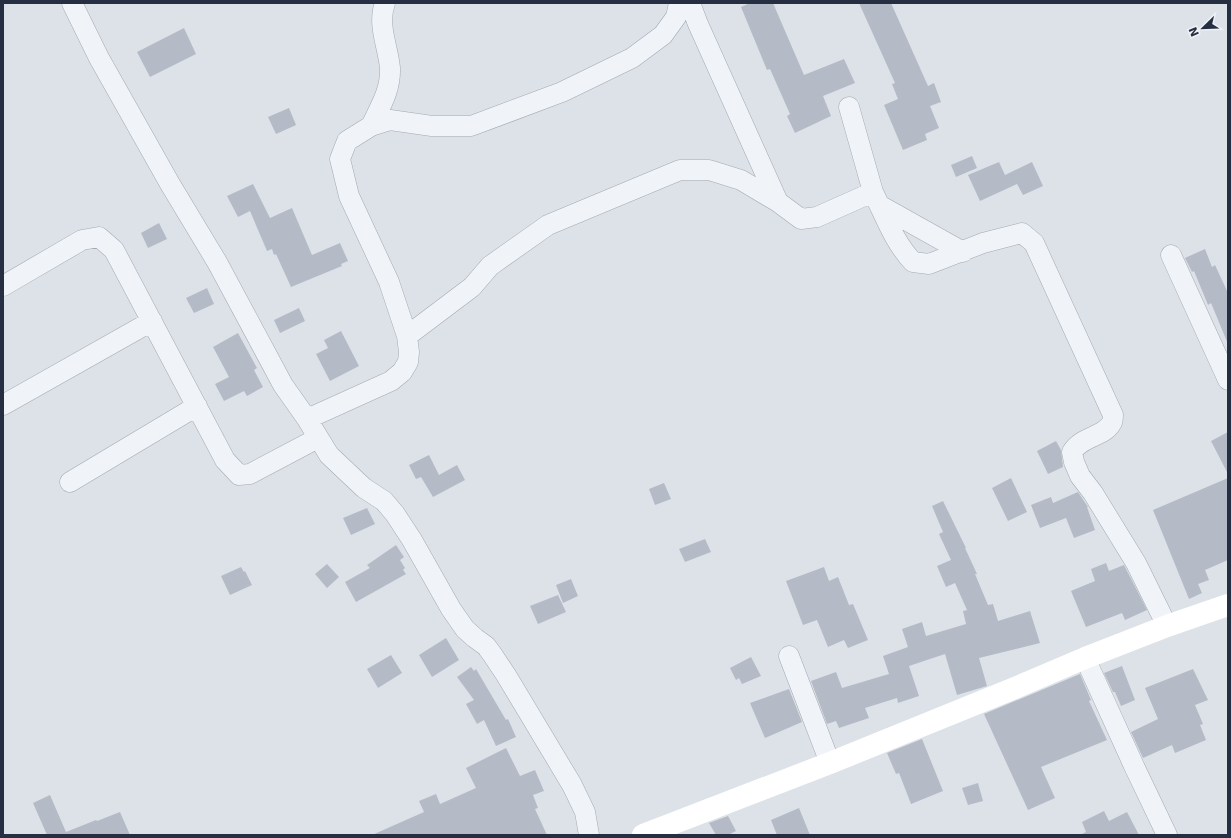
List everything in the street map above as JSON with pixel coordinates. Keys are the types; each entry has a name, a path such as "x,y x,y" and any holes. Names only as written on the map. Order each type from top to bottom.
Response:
{"main road":[{"path":"643,835 830,763 1167,626 1228,605"}],"street":[{"path":"72,3 103,65 170,184 217,262 283,385 307,419 329,455 364,488 384,501 395,514 412,540 451,609 465,629 486,646 492,654 572,785 585,812 589,835"},
{"path":"370,126 387,95 390,68 382,24 382,10 384,3"},
{"path":"307,419 391,381 402,372 408,362 410,352 407,336 389,282 349,196 340,159 347,141 370,126 390,120 432,126 471,126 562,92 632,58 663,35 676,17 679,3"},
{"path":"690,3 778,202"},
{"path":"849,107 876,199 895,239 903,252 913,262 929,264 983,243 1022,233 1034,243 1113,415 1112,424 1105,431 1076,445 1072,452 1074,462 1080,476 1136,563 1167,626"},
{"path":"407,336 472,287 490,266 548,225 680,170 709,170 741,180 778,202 801,219 817,217 876,199 963,252"},
{"path":"3,286 82,240 99,237 114,250 225,460 239,475 250,474 318,438"},
{"path":"1171,255 1228,380"},
{"path":"3,405 152,321"},
{"path":"70,482 197,406"},
{"path":"789,656 830,763"},
{"path":"1086,658 1134,766 1168,835"}],"building":[{"path":"750,3 773,3 804,75 844,59 855,83 823,96 831,116 795,133 787,116 790,114 770,69 767,70 741,7"},
{"path":"859,3 891,3 928,86 934,83 941,102 930,106 939,128 925,134 927,140 903,150 884,105 898,99 892,84 895,83"},
{"path":"184,28 196,54 150,77 137,52"},
{"path":"289,108 296,125 276,134 268,117"},
{"path":"972,156 977,168 956,177 951,165"},
{"path":"999,162 1005,175 1032,162 1043,186 1023,195 1017,184 980,201 968,175"},
{"path":"253,184 270,218 292,208 312,255 340,243 348,261 341,264 342,266 291,287 276,254 274,255 272,249 267,251 250,211 238,217 227,196"},
{"path":"159,223 167,239 148,248 141,233"},
{"path":"1205,249 1212,267 1215,265 1228,293 1228,344 1211,303 1208,305 1194,271 1192,272 1185,258"},
{"path":"207,288 214,304 194,313 186,298"},
{"path":"299,308 305,321 280,333 274,320"},
{"path":"341,331 359,366 330,381 316,354 328,348 324,340"},
{"path":"238,333 257,368 254,370 263,387 247,396 244,391 224,401 215,384 229,377 213,347"},
{"path":"1228,432 1228,474 1211,441"},
{"path":"1056,441 1061,450 1063,467 1048,474 1037,451"},
{"path":"429,455 439,475 457,465 465,480 433,497 421,477 416,479 409,465"},
{"path":"1011,478 1027,512 1008,521 992,488"},
{"path":"1228,478 1228,560 1205,570 1209,580 1198,584 1202,593 1189,599 1153,510"},
{"path":"664,483 671,499 655,505 649,489"},
{"path":"1078,492 1088,507 1095,530 1074,538 1066,518 1040,528 1031,505 1051,497 1053,503"},
{"path":"943,501 966,548 988,605 993,604 998,621 1030,611 1040,643 979,658 987,686 957,695 945,654 909,666 919,696 898,703 897,698 865,708 869,718 839,728 836,721 827,724 811,681 836,672 842,688 889,674 883,656 908,647 902,629 922,622 926,636 966,624 963,611 967,610 955,583 946,587 937,566 951,560 939,534 943,532 932,506"},
{"path":"367,508 375,524 351,535 343,518"},
{"path":"705,539 711,552 685,562 679,549"},
{"path":"396,545 404,557 400,560 405,568 403,570 406,574 356,602 345,582 370,568 367,565"},
{"path":"1106,563 1109,571 1124,565 1147,610 1125,620 1122,613 1086,627 1071,591 1095,581 1091,569"},
{"path":"327,564 339,577 327,588 315,574"},
{"path":"241,567 244,572 245,571 252,585 230,595 221,576"},
{"path":"824,567 829,581 838,577 849,605 853,604 868,640 848,648 844,640 828,647 817,620 803,625 786,581"},
{"path":"571,579 578,596 563,603 556,585"},
{"path":"558,595 566,612 538,624 530,606"},
{"path":"446,638 459,660 432,677 419,655"},
{"path":"391,655 402,673 378,688 367,669"},
{"path":"751,657 761,676 742,684 739,678 736,680 730,668"},
{"path":"1122,666 1135,700 1121,706 1104,673"},
{"path":"471,667 474,671 476,669 506,720 508,719 516,737 496,746 484,720 477,724 466,704 474,700 457,677"},
{"path":"1193,669 1208,700 1195,705 1203,724 1200,725 1206,740 1175,753 1172,745 1143,758 1131,732 1158,719 1145,688"},
{"path":"1080,674 1091,700 1089,701 1107,740 1041,767 1055,798 1028,810 984,714"},
{"path":"789,689 802,722 765,738 750,703"},
{"path":"922,739 943,791 911,804 899,773 896,774 887,753"},
{"path":"506,748 520,776 535,770 544,791 533,795 538,808 535,809 547,835 372,835 424,812 419,801 436,794 440,804 476,788 466,768"},
{"path":"978,783 983,801 968,805 962,788"},
{"path":"50,795 66,832 120,812 130,835 47,835 33,803"},
{"path":"799,808 810,835 777,835 771,820"},
{"path":"1104,811 1109,821 1127,812 1139,835 1080,835 1086,832 1082,822"},
{"path":"728,816 736,831 728,835 716,835 709,823"}]}
